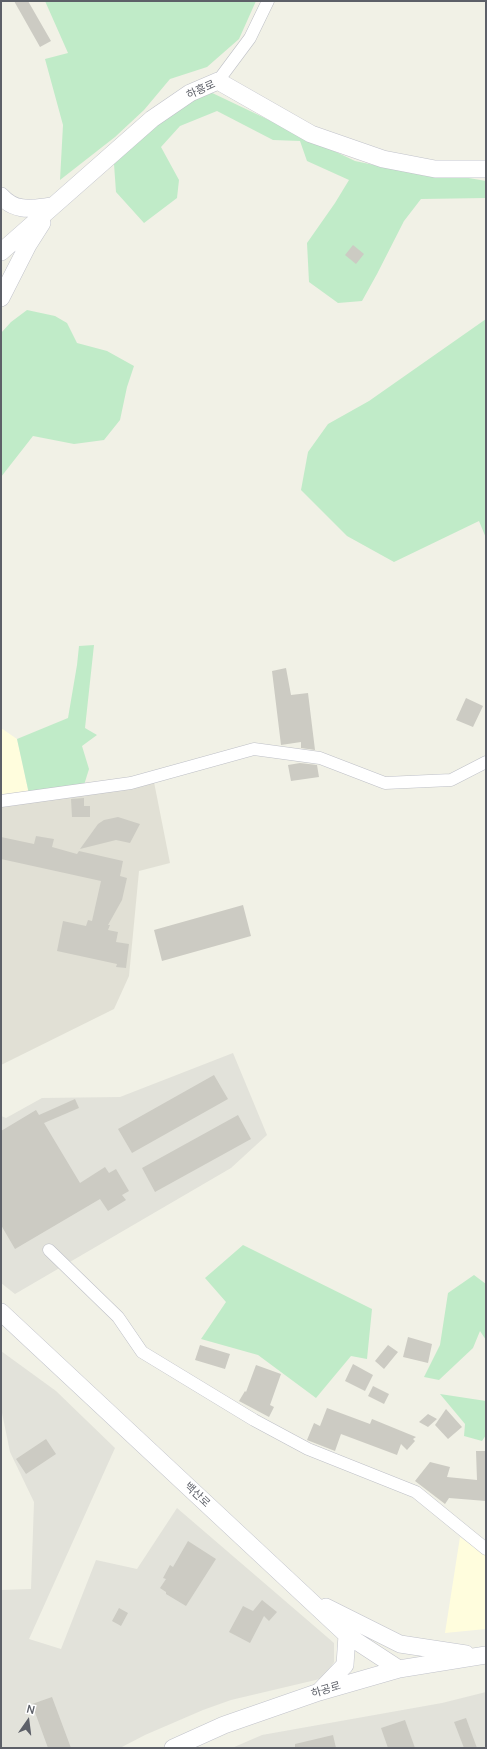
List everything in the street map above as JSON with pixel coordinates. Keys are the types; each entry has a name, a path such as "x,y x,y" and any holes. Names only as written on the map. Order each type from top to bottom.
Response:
{"main road":[{"name":"하흥로","path":"1,252 152,119 190,93 218,81 311,134 383,160 436,168 486,169"},
{"path":"1,196 7,203 15,207 53,206"},
{"path":"1,298 28,245 53,206"},
{"name":"백산로","path":"1,1312 347,1635 399,1669"},
{"path":"306,1598 400,1644 484,1656"},
{"path":"319,1692 345,1665 347,1635"},
{"name":"하공로","path":"172,1748 224,1725 319,1692 399,1669 484,1656"}],"street":[{"path":"218,81 250,38 268,1"},
{"path":"1,800 131,783 254,749 320,758 385,783 451,780 486,762"},
{"path":"49,1250 118,1317 142,1352 254,1420 308,1449 416,1492 486,1549"}],"shaded area":[{"path":"1,728 17,739 29,794 1,804"},
{"path":"154,782 170,863 139,871 129,976 114,1009 1,1065 1,806"},
{"path":"233,1053 267,1135 231,1168 15,1294 1,1283 1,1116 6,1118 42,1098 120,1097"},
{"path":"1,1351 56,1391 115,1448 29,1639 61,1649 96,1560 137,1569 177,1508 334,1643 334,1662 324,1678 231,1700 203,1710 145,1735 120,1748 1,1748 1,1590 31,1589 34,1502 10,1452 1,1408"},
{"path":"460,1537 486,1556 486,1629 445,1633"},
{"path":"486,1692 486,1748 232,1748 262,1735 442,1703"}],"green space":[{"path":"45,1 256,1 239,39 207,67 170,79 144,110 115,137 60,180 63,125 45,59 68,53"},
{"path":"206,90 355,161 426,176 463,177 486,181 486,198 421,199 404,221 362,301 338,303 309,282 307,243 349,180 307,161 300,141 273,140 217,111 180,126 161,147 179,180 177,198 144,223 116,192 114,164 158,123"},
{"path":"27,310 55,316 67,323 77,343 107,351 134,366 127,387 120,420 104,440 74,444 33,436 1,477 1,333 11,322"},
{"path":"486,319 486,538 479,521 394,562 347,536 301,490 308,452 328,424 369,401"},
{"path":"94,645 85,728 97,735 82,746 89,769 84,785 29,794 17,739 68,718 79,646"},
{"path":"243,1245 372,1309 367,1359 351,1356 316,1398 258,1355 201,1339 226,1302 205,1278"},
{"path":"474,1275 486,1284 486,1340 480,1331 473,1348 439,1380 424,1377 440,1345 448,1293"},
{"path":"440,1394 486,1401 486,1435 482,1441 464,1436 465,1424"}],"building":[{"path":"14,1 28,1 51,41 40,47"},
{"path":"353,245 364,254 356,264 345,255"},
{"path":"286,668 291,695 308,693 315,750 301,748 301,742 281,745 272,671"},
{"path":"466,698 483,706 473,727 456,720"},
{"path":"300,763 317,765 319,777 291,781 288,765"},
{"path":"84,798 84,806 90,806 90,817 72,817 71,799"},
{"path":"118,817 140,824 130,843 116,840 80,849 98,824 104,820"},
{"path":"36,836 54,839 52,847 77,854 79,851 123,861 120,876 127,878 122,900 108,925 110,925 108,930 118,932 116,942 129,944 126,968 116,967 117,964 57,951 63,921 86,926 88,920 92,921 101,881 1,859 1,837 34,844"},
{"path":"243,905 251,936 162,961 154,930"},
{"path":"214,1075 228,1099 132,1153 118,1129"},
{"path":"75,1099 79,1108 44,1123 80,1183 105,1167 109,1173 116,1169 129,1191 122,1195 126,1200 108,1211 100,1199 15,1249 1,1225 1,1131 36,1110 39,1115"},
{"path":"238,1115 251,1139 155,1192 142,1168"},
{"path":"408,1337 432,1344 428,1363 403,1357"},
{"path":"200,1345 230,1354 225,1369 195,1360"},
{"path":"388,1345 398,1352 384,1369 375,1361"},
{"path":"353,1364 373,1375 365,1391 345,1381"},
{"path":"256,1365 281,1374 270,1405 274,1407 269,1417 239,1401 245,1391 246,1392"},
{"path":"373,1386 389,1394 384,1404 368,1396"},
{"path":"327,1408 370,1424 372,1419 416,1437 413,1439 415,1441 407,1450 401,1444 397,1455 341,1434 335,1451 307,1440 314,1423 320,1426"},
{"path":"446,1409 462,1427 448,1439 435,1425"},
{"path":"428,1414 437,1419 428,1427 419,1422"},
{"path":"46,1439 56,1454 26,1474 16,1459"},
{"path":"476,1451 486,1451 486,1501 449,1498 445,1504 415,1481 430,1462 450,1467 447,1477 477,1480"},
{"path":"188,1541 216,1559 186,1606 166,1594 166,1592 160,1588 166,1579 163,1578 170,1565 173,1567"},
{"path":"262,1600 277,1612 269,1621 264,1616 250,1643 229,1632 243,1606 253,1611"},
{"path":"119,1608 128,1613 121,1626 112,1621"},
{"path":"52,1697 71,1748 48,1748 32,1704"},
{"path":"466,1718 477,1748 464,1748 454,1722"},
{"path":"405,1720 415,1748 388,1748 381,1728"},
{"path":"333,1735 336,1748 295,1748 295,1744"}]}
